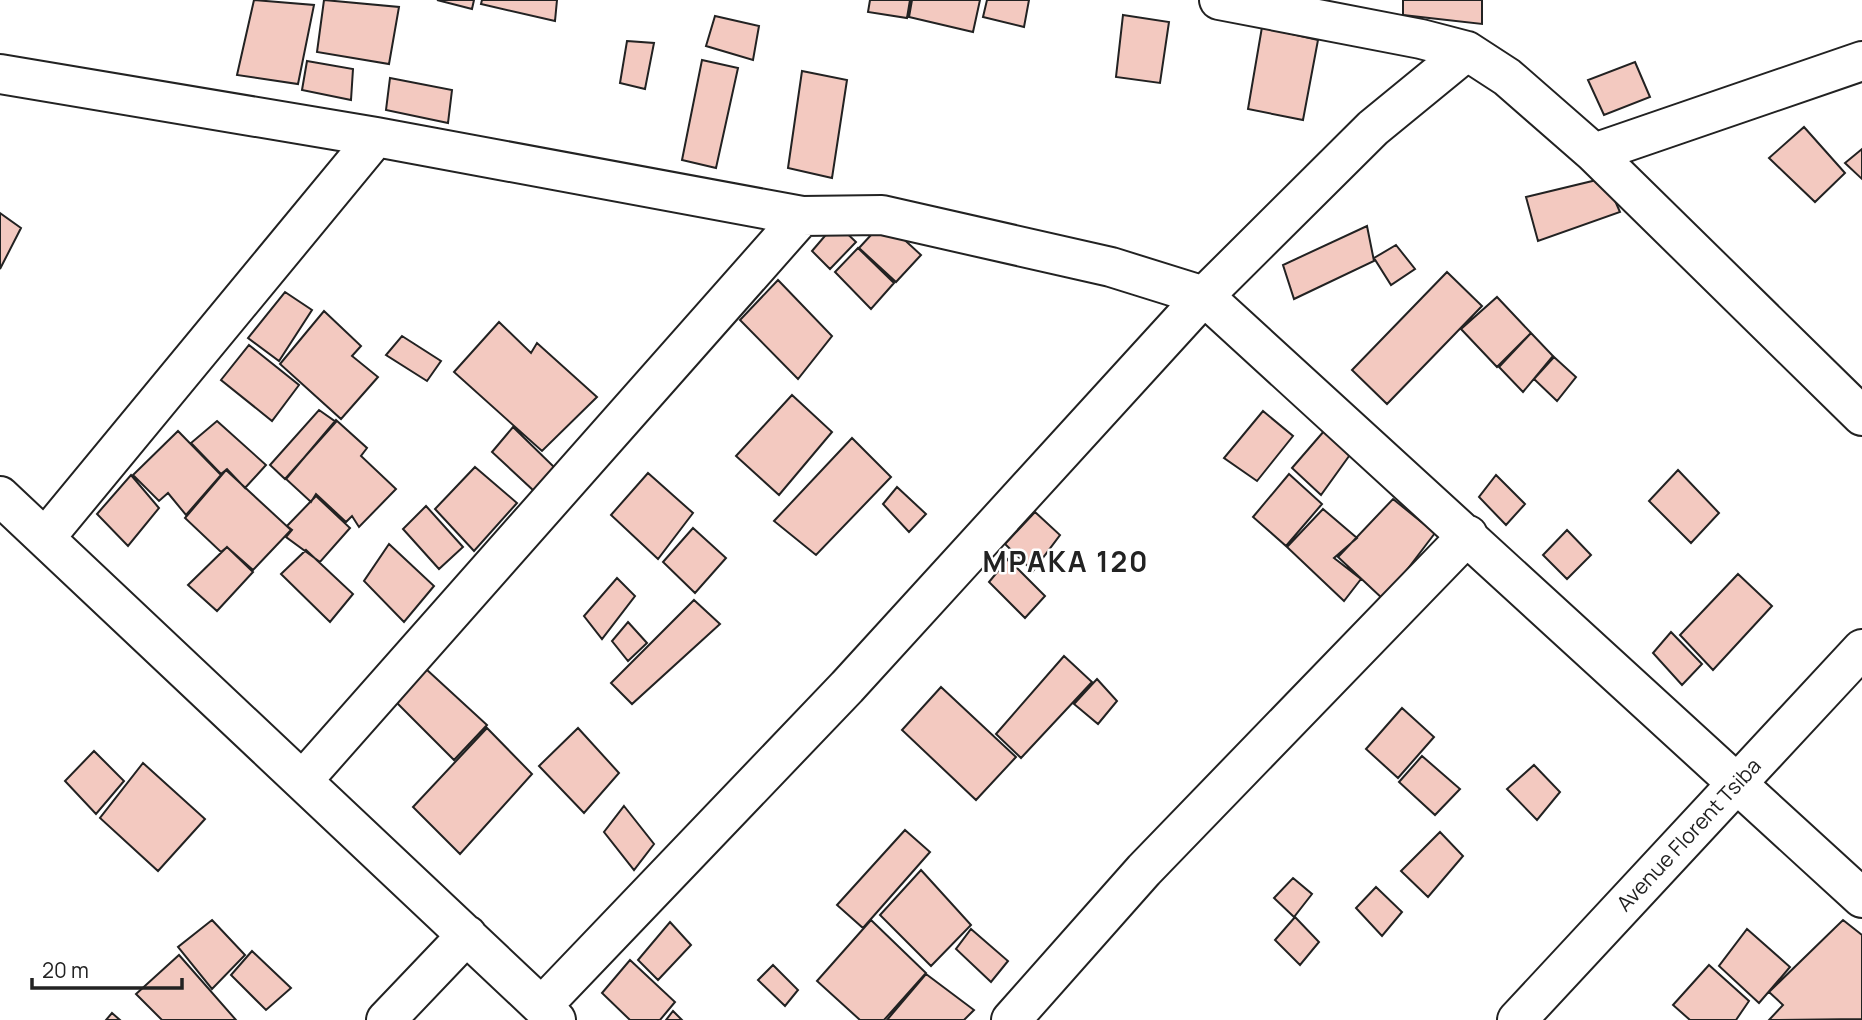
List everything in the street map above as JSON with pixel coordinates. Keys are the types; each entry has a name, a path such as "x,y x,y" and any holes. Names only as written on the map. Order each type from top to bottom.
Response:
{"street":[{"path":"1227,1 1421,39 1467,51 1507,77 1594,153 1862,416"},
{"path":"0,496 549,1013 1204,296 1373,128 1467,51"},
{"path":"1594,153 1862,61"},
{"path":"0,74 376,137 802,216 881,215 1111,267 1204,296 1739,782 1862,898"},
{"path":"45,538 376,137"},
{"path":"303,780 802,216"},
{"path":"1011,1020 1144,870 1468,535"},
{"name":"Avenue Florent Tsiba","path":"1517,1020 1862,649"},
{"path":"386,1020 467,935"}],"building":[{"path":"254,0 314,5 298,84 237,75"},
{"path":"324,0 399,7 389,64 317,52"},
{"path":"437,0 474,0 472,9"},
{"path":"482,0 557,0 555,21 481,4"},
{"path":"870,0 910,0 907,18 868,12"},
{"path":"912,0 980,0 973,32 909,17"},
{"path":"987,0 1029,0 1024,27 983,17"},
{"path":"1403,0 1482,0 1482,24 1403,15"},
{"path":"1123,15 1169,22 1160,83 1116,77"},
{"path":"715,16 759,26 753,60 706,46"},
{"path":"1262,27 1318,40 1303,120 1248,109"},
{"path":"627,41 654,43 645,89 620,83"},
{"path":"702,60 738,68 716,168 682,160"},
{"path":"307,61 353,69 351,100 302,90"},
{"path":"1635,62 1650,97 1604,115 1588,80"},
{"path":"802,71 847,80 832,178 788,168"},
{"path":"390,78 452,90 448,123 386,110"},
{"path":"1804,127 1845,173 1815,202 1769,158"},
{"path":"1862,149 1862,179 1845,163"},
{"path":"1605,178 1620,212 1538,241 1526,197"},
{"path":"0,213 21,228 0,269"},
{"path":"884,221 921,255 896,282 859,248"},
{"path":"836,223 856,242 830,269 812,251"},
{"path":"1367,226 1374,261 1294,299 1283,265"},
{"path":"1396,245 1415,269 1391,285 1374,258"},
{"path":"858,248 894,283 871,309 835,272"},
{"path":"1447,272 1482,306 1387,404 1352,370"},
{"path":"778,280 832,336 798,379 740,320"},
{"path":"285,292 312,310 279,361 248,338"},
{"path":"1497,297 1531,333 1497,367 1461,329"},
{"path":"324,311 361,346 352,356 378,377 341,419 280,364"},
{"path":"499,322 531,353 537,343 597,397 542,451 454,372"},
{"path":"1531,333 1553,356 1523,392 1499,367"},
{"path":"402,336 441,361 427,381 386,355"},
{"path":"249,345 299,385 272,421 221,380"},
{"path":"1554,357 1576,377 1557,401 1534,379"},
{"path":"792,395 832,432 779,495 736,456"},
{"path":"319,410 336,422 285,479 270,465"},
{"path":"1263,411 1293,436 1257,481 1224,458"},
{"path":"336,420 367,448 361,456 396,489 359,527 352,516 346,522 316,494 311,502 286,479"},
{"path":"217,421 266,465 245,488 227,469 221,474 191,443"},
{"path":"1331,423 1357,445 1321,495 1292,468"},
{"path":"513,427 555,468 534,491 492,452"},
{"path":"178,431 221,475 186,515 168,493 159,501 133,475"},
{"path":"852,438 891,477 816,555 774,521"},
{"path":"475,467 517,503 474,551 435,509"},
{"path":"226,470 291,530 253,570 227,547 221,552 185,518"},
{"path":"1678,470 1719,513 1691,543 1649,501"},
{"path":"648,473 693,513 658,559 611,515"},
{"path":"1289,474 1322,504 1286,546 1253,517"},
{"path":"131,475 159,508 128,546 97,514"},
{"path":"1496,475 1525,504 1506,525 1479,497"},
{"path":"897,487 926,514 909,532 883,504"},
{"path":"316,496 350,528 320,562 286,537 292,530 287,526"},
{"path":"1393,499 1435,533 1384,600 1338,557"},
{"path":"426,506 463,547 439,569 403,529"},
{"path":"1323,509 1357,538 1334,558 1361,579 1344,601 1287,547"},
{"path":"1035,512 1060,535 1033,571 1005,544"},
{"path":"693,528 726,558 695,593 663,562"},
{"path":"1567,530 1591,555 1567,579 1543,555"},
{"path":"389,544 434,586 404,622 364,581"},
{"path":"227,547 253,572 217,611 188,585"},
{"path":"306,550 353,594 330,622 281,574"},
{"path":"1008,559 1045,596 1025,618 989,582"},
{"path":"1738,574 1772,606 1713,670 1680,635"},
{"path":"617,578 635,596 602,639 584,616"},
{"path":"694,600 720,624 632,704 611,683"},
{"path":"628,622 647,643 628,661 612,641"},
{"path":"1671,632 1702,664 1682,685 1653,653"},
{"path":"1064,656 1092,682 1021,758 996,734"},
{"path":"426,669 487,725 454,760 396,702"},
{"path":"1097,679 1117,701 1098,724 1074,704"},
{"path":"941,687 1016,757 976,800 902,730"},
{"path":"1402,708 1434,737 1398,778 1366,749"},
{"path":"487,728 532,774 460,854 413,807"},
{"path":"578,728 619,773 584,813 539,766"},
{"path":"94,751 124,781 96,814 65,781"},
{"path":"1422,756 1460,789 1435,815 1399,782"},
{"path":"143,763 205,819 158,871 100,818"},
{"path":"1534,765 1560,792 1537,820 1507,789"},
{"path":"624,806 654,844 634,870 604,832"},
{"path":"905,830 930,852 863,928 837,905"},
{"path":"1440,832 1463,856 1428,897 1401,871"},
{"path":"921,870 971,925 931,966 880,915"},
{"path":"1293,878 1312,894 1294,917 1274,898"},
{"path":"1376,887 1402,912 1382,936 1356,908"},
{"path":"1295,917 1319,942 1300,965 1275,940"},
{"path":"212,920 245,955 212,989 178,947"},
{"path":"871,920 926,973 884,1020 860,1020 817,981"},
{"path":"1843,920 1862,935 1862,1019 1769,1020 1783,1005 1769,992"},
{"path":"670,922 691,945 658,980 638,960"},
{"path":"971,929 1008,961 991,982 956,949"},
{"path":"1747,929 1790,967 1759,1003 1719,966"},
{"path":"252,951 291,988 266,1010 231,975"},
{"path":"179,955 236,1020 162,1020 136,994"},
{"path":"630,960 675,1002 660,1020 630,1020 602,993"},
{"path":"773,965 798,990 785,1006 758,980"},
{"path":"1709,965 1749,1001 1736,1020 1690,1020 1673,1005"},
{"path":"926,974 974,1010 964,1020 887,1020"},
{"path":"673,1011 682,1020 666,1020"},
{"path":"112,1013 120,1020 106,1020"}],"district":[{"name":"MPAKA 120","path":"1066,562"}]}
